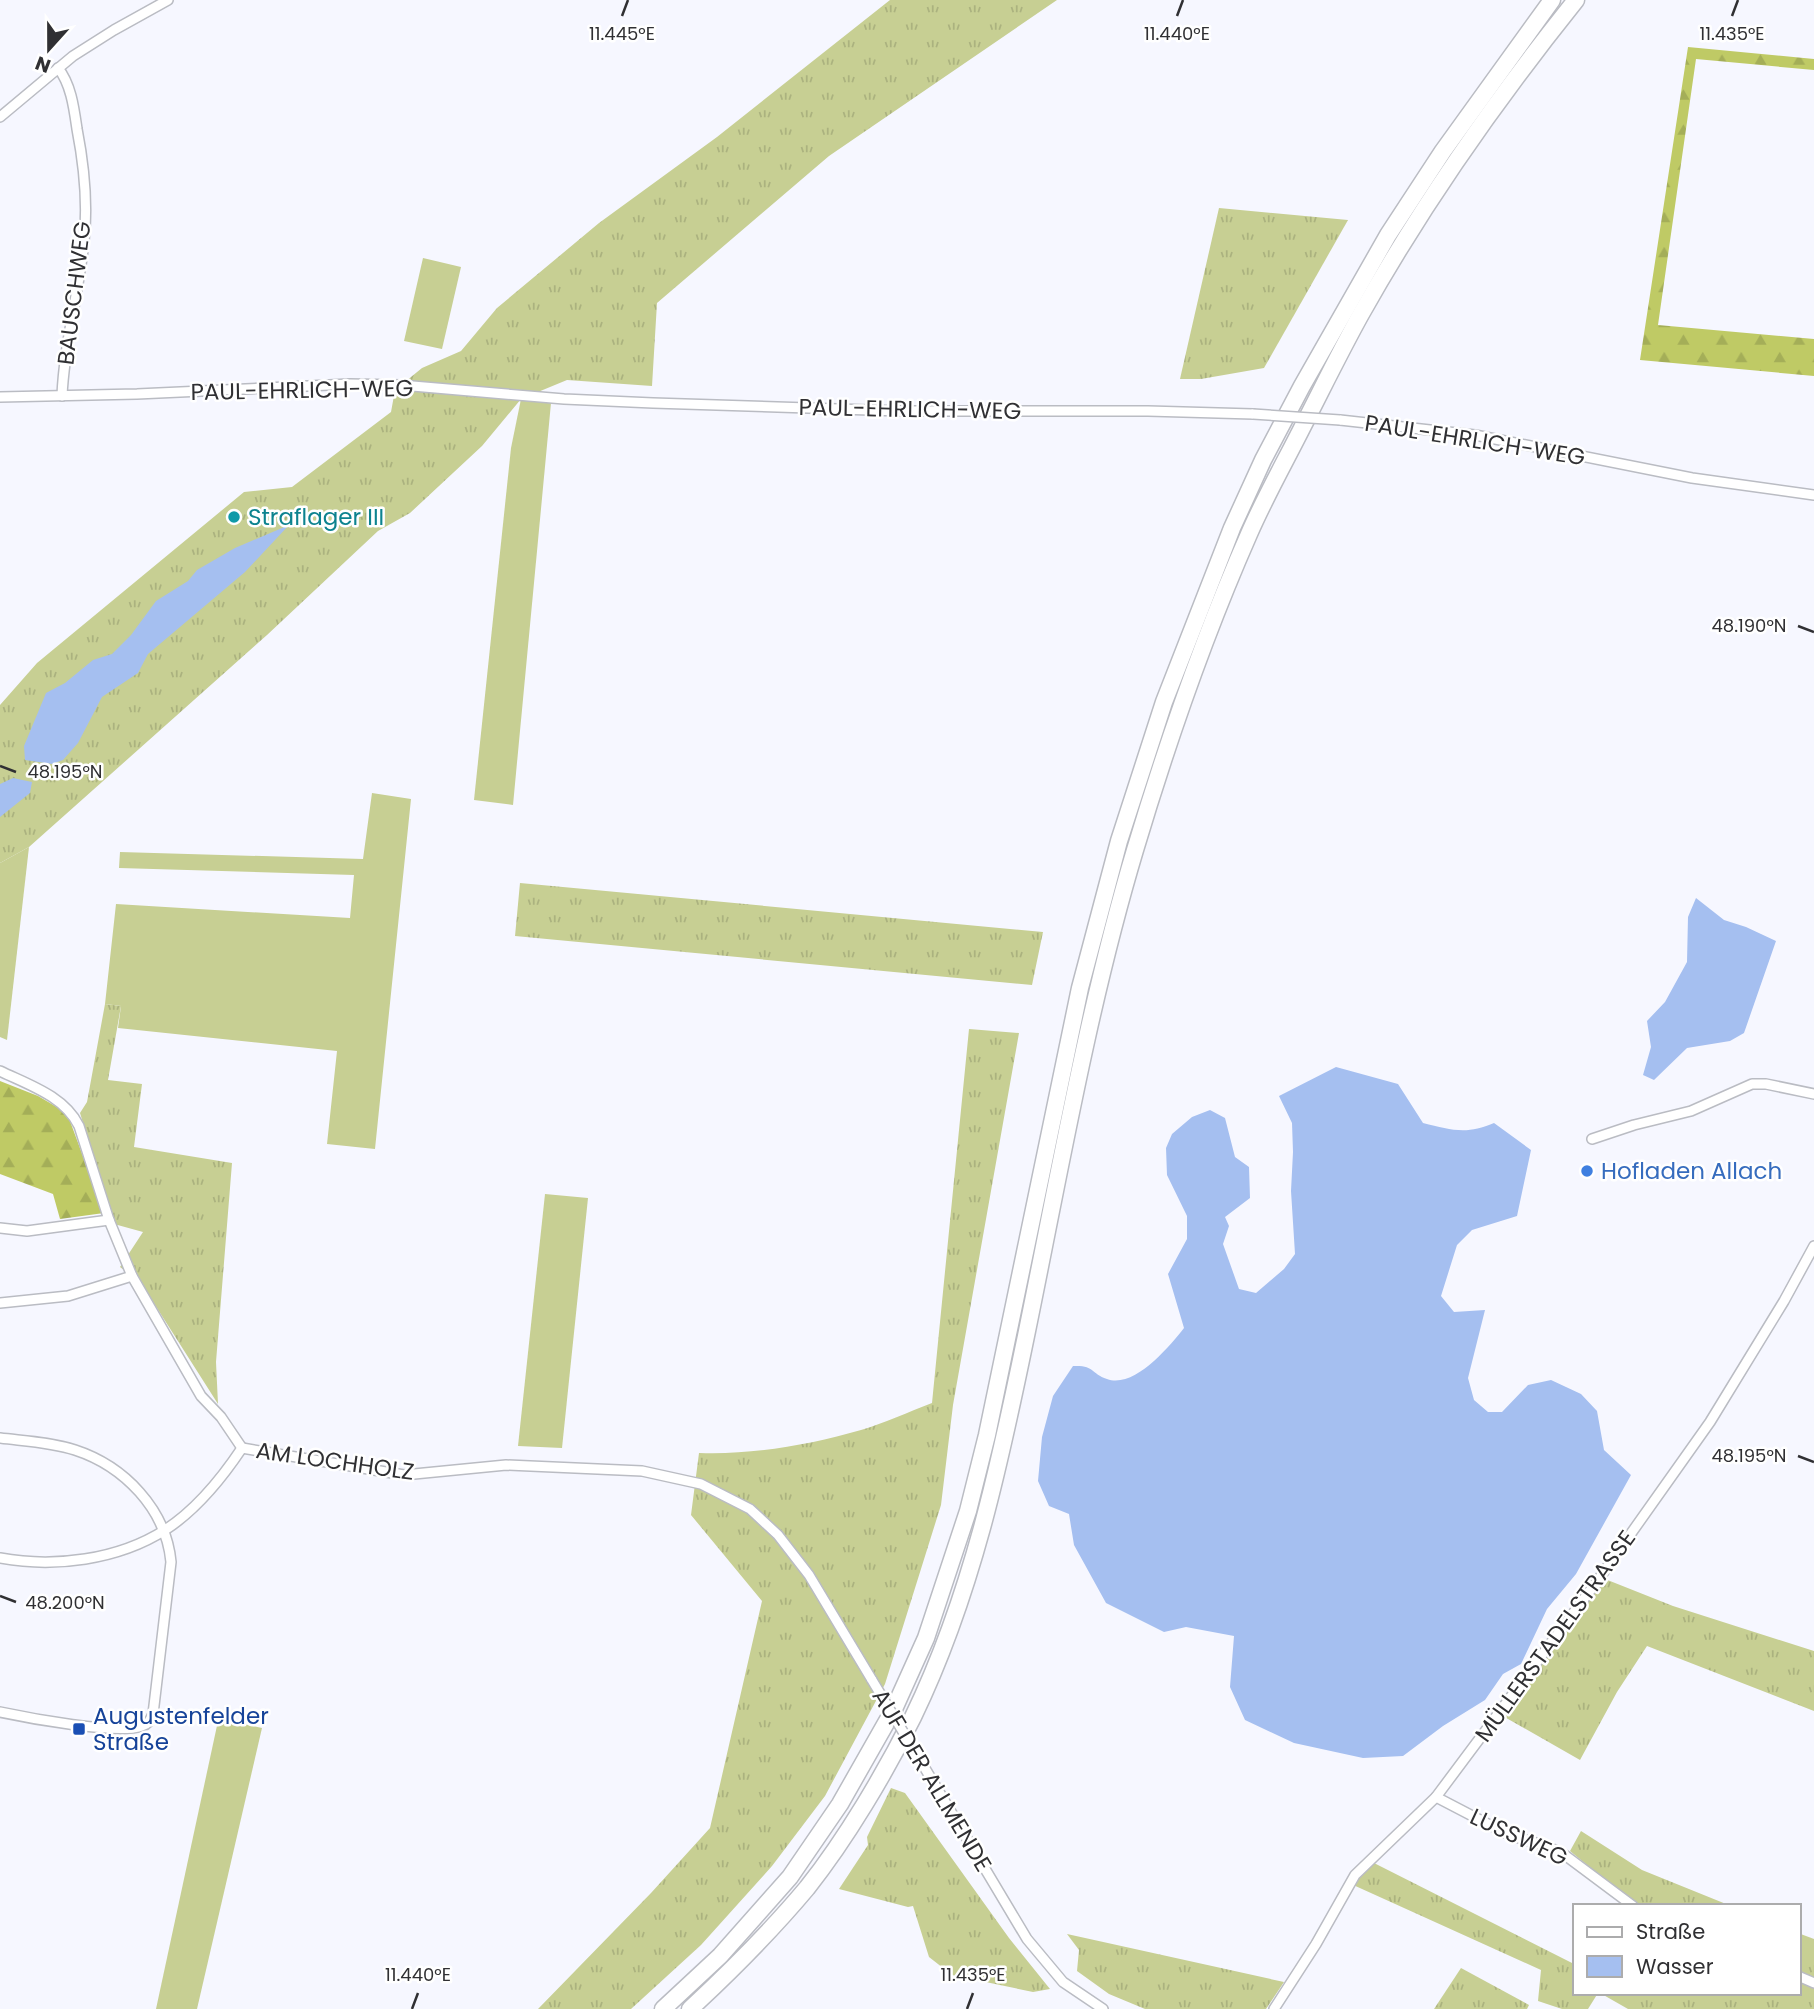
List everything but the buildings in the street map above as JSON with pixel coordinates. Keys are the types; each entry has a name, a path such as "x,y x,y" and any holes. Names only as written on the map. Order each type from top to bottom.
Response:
{"highway":[{"path":"663,2009 720,1956 790,1877 840,1804 894,1709 926,1638 968,1511 987,1435 1080,988 1119,841 1164,702 1232,528 1263,460 1302,386 1388,234 1443,150 1552,0"},
{"path":"690,2009 736,1967 808,1886 858,1814 922,1696 947,1637 986,1515 1005,1437 1097,995 1134,852 1182,702 1250,531 1361,314 1404,242 1465,151 1514,80 1576,0"}],"street":[{"path":"0,117 58,68 114,30 168,0"},
{"name":"BAUSCHWEG","path":"58,68 64,76 74,109 83,165 85,206 84,240 62,396"},
{"name":"PAUL-EHRLICH-WEG","path":"0,397 363,384 653,403 900,411 1148,411 1253,414 1340,420 1475,435 1692,478 1814,495"},
{"path":"0,1071 55,1099 73,1114 109,1220 132,1276 201,1396 221,1417 242,1448"},
{"path":"1592,1139 1691,1111 1752,1084 1766,1084 1814,1094"},
{"path":"0,1228 27,1231 109,1220"},
{"name":"MÜLLERSTADELSTRASSE","path":"1273,2009 1316,1944 1355,1875 1437,1797 1598,1580 1710,1422 1784,1301 1814,1246"},
{"path":"0,1303 68,1296 132,1276"},
{"path":"0,1438 74,1449 122,1475 150,1505 164,1531 171,1562 153,1714 148,1723 140,1727 97,1727 0,1712"},
{"name":"AM LOCHHOLZ","path":"0,1558 35,1562 83,1559 109,1553 164,1531 196,1504 242,1448 404,1475 506,1465 642,1471 701,1484 750,1509 778,1535"},
{"name":"AUF DER ALLMENDE","path":"778,1535 809,1575 1027,1939 1063,1982 1103,2009"},
{"name":"LUSSWEG","path":"1437,1797 1509,1835 1562,1853 1630,1904"}],"green space":[{"path":"890,0 1057,0 829,156 657,303 652,386 567,380 521,399 482,446 410,513 378,531 267,635 29,847 0,863 0,705 37,663 244,492 292,487 391,412 395,390 422,368 461,351 497,308 599,223 717,137"},
{"path":"1688,47 1814,59 1814,70 1696,59 1658,325 1814,339 1814,376 1640,360"},
{"path":"1219,208 1348,220 1264,368 1201,379 1180,379"},
{"path":"423,258 461,267 442,349 404,341"},
{"path":"521,399 551,403 513,805 474,800 511,448"},
{"path":"372,793 411,799 375,1149 327,1144 337,1051 118,1028 121,1006 105,1004 116,904 350,918 354,875 119,868 120,852 363,859"},
{"path":"29,847 7,1040 0,1037 0,863"},
{"path":"520,883 1043,932 1032,985 515,936"},
{"path":"105,1004 121,1006 108,1080 142,1084 134,1147 232,1163 216,1362 218,1404 141,1283 120,1267 143,1232 114,1224 80,1113 87,1102"},
{"path":"969,1029 1019,1033 953,1405 941,1505 885,1684 825,1796 772,1866 701,1945 631,2009 538,2009 710,1828 762,1601 691,1515 699,1453 760,1451 821,1440 870,1427 932,1403"},
{"path":"0,1081 38,1096 67,1113 104,1213 60,1219 53,1194 0,1174"},
{"path":"545,1194 588,1198 562,1448 518,1446"},
{"path":"1605,1579 1673,1606 1814,1651 1814,1711 1647,1646 1617,1692 1580,1760 1501,1715"},
{"path":"218,1721 262,1728 197,2009 156,2009"},
{"path":"891,1788 905,1793 1009,1938 1050,1989 1033,1992 952,1975 929,1957 913,1906 839,1889 868,1845 867,1837"},
{"path":"1581,1831 1642,1870 1726,1904 1637,1904 1570,1851"},
{"path":"1372,1862 1573,1963 1573,1995 1597,1995 1588,2009 1562,2009 1538,2001 1541,1970 1351,1884"},
{"path":"1067,1934 1284,1982 1266,2009 1145,2009 1109,1994 1077,1971 1079,1950"},
{"path":"1800,1934 1814,1939 1814,1979 1800,1973"},
{"path":"1461,1968 1529,2005 1527,2009 1434,2009"},
{"path":"1800,1982 1814,1988 1814,2009 1628,2009 1604,1995 1800,1995"}],"water":[{"path":"289,525 245,572 148,654 138,673 102,697 78,743 63,760 52,764 25,760 24,746 46,693 65,683 93,660 112,654 131,635 156,601 188,581 197,570 235,548"},
{"path":"13,778 32,782 30,793 0,817 0,784"},
{"path":"1696,898 1724,920 1776,941 1744,1033 1730,1041 1687,1048 1654,1080 1643,1075 1651,1047 1647,1021 1665,1002 1687,962 1688,917"},
{"path":"1336,1067 1398,1084 1423,1123 1459,1130 1475,1129 1494,1123 1531,1150 1517,1216 1472,1230 1457,1245 1441,1296 1454,1312 1485,1310 1468,1378 1474,1400 1488,1412 1502,1412 1528,1385 1551,1380 1581,1394 1597,1411 1604,1450 1631,1475 1576,1574 1547,1609 1521,1664 1503,1674 1485,1700 1443,1726 1403,1756 1363,1758 1294,1743 1245,1720 1230,1687 1234,1636 1186,1627 1164,1632 1106,1603 1074,1545 1069,1514 1049,1506 1038,1481 1042,1437 1053,1396 1073,1366 1089,1368 1107,1379 1128,1378 1150,1364 1184,1328 1168,1274 1187,1239 1187,1216 1167,1175 1166,1148 1172,1134 1192,1117 1210,1110 1225,1118 1235,1157 1249,1167 1250,1198 1225,1217 1229,1226 1223,1244 1239,1289 1256,1293 1284,1269 1295,1254 1291,1191 1292,1123 1279,1096"}],"place":[{"name":"Straflager III","path":"234,517"},
{"name":"Hofladen Allach","path":"1587,1171"},
{"name":"Augustenfelder Straße","path":"79,1729"}]}
